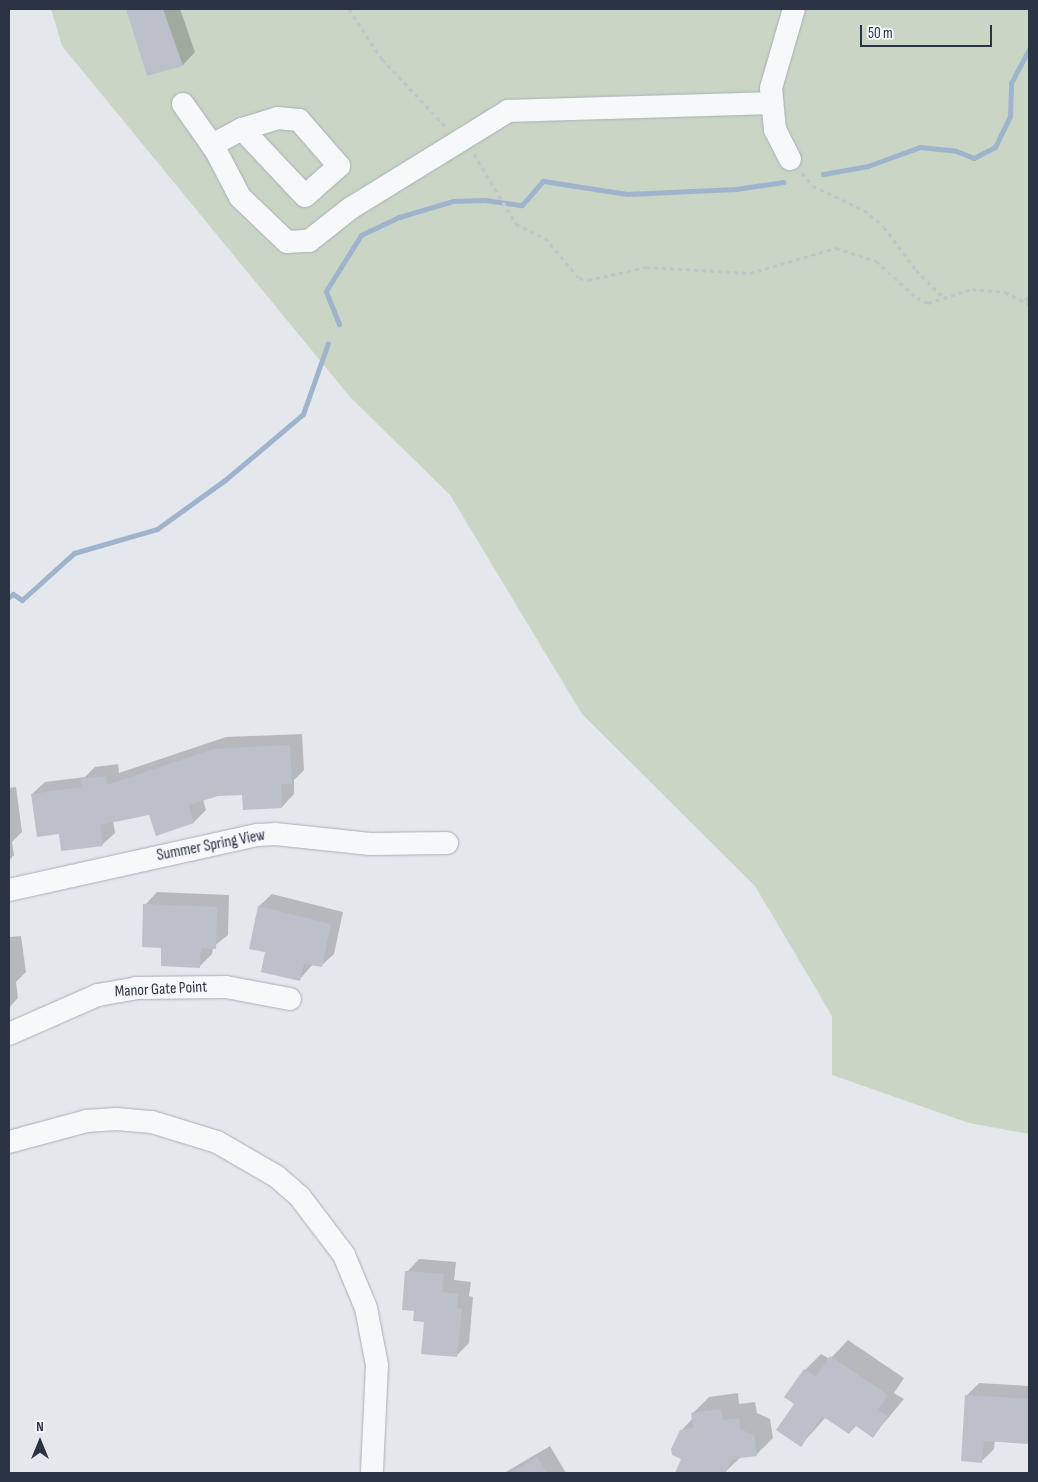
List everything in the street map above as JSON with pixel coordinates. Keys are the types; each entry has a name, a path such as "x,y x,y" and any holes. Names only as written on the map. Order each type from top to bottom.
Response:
{"street":[{"path":"790,159 775,130 772,103 773,71 794,9"},
{"path":"183,104 212,145 240,197 287,242 309,241 351,208 508,111 772,103"},
{"path":"212,145 242,130"},
{"name":"Summer Spring View","path":"9,890 258,835 275,834 386,844 447,842"},
{"name":"Manor Gate Point","path":"9,1034 98,995 136,988 226,987 290,999"},
{"path":"9,1142 88,1121 116,1119 152,1122 185,1130 232,1150 276,1176 300,1197 344,1255 366,1308 376,1364 372,1473"}],"path":[{"path":"349,9 382,59 470,148 516,224 546,238 579,278 588,280 646,267 750,274 836,248 876,260 918,298 928,303 972,289 1005,292 1025,300 1029,304"},
{"path":"813,186 864,210 884,227 916,270 943,297"},
{"path":"1025,300 1029,297"}],"green space":[{"path":"51,9 1029,9 1029,1134 969,1123 832,1075 832,1016 755,886 582,714 450,495 350,397 62,46"}],"building":[{"path":"126,9 163,9 183,66 147,76"},
{"path":"290,745 292,784 281,784 282,808 243,810 242,795 218,796 189,805 194,823 156,836 149,815 100,825 103,846 61,851 59,834 37,837 31,794 82,787 81,779 106,776 107,785 213,749"},
{"path":"143,904 217,907 216,949 201,948 200,968 161,966 161,948 142,947"},
{"path":"258,906 331,924 322,967 304,964 300,981 261,972 265,952 249,949"},
{"path":"405,1271 444,1274 442,1292 459,1294 457,1308 462,1309 457,1357 421,1354 424,1322 413,1321 414,1311 402,1310"},
{"path":"830,1356 888,1395 878,1410 888,1416 873,1438 855,1425 849,1434 822,1416 801,1447 776,1430 794,1404 784,1397 804,1369 816,1377"},
{"path":"965,1395 1029,1399 1029,1444 984,1441 982,1463 961,1461"},
{"path":"721,1409 723,1420 739,1418 740,1429 754,1435 757,1456 732,1459 726,1473 675,1473 681,1459 672,1455 671,1449 680,1430 693,1428 691,1413"},
{"path":"537,1457 547,1473 511,1473"}],"waterway":[{"path":"823,174 868,166 920,147 956,151 974,158 995,147 1010,116 1011,83 1029,49"},
{"path":"339,324 326,291 361,235 399,217 453,201 485,200 522,205 543,181 627,194 736,189 783,182"},
{"path":"9,597 13,594 22,600 74,553 157,529 225,480 303,414 328,343"}]}
